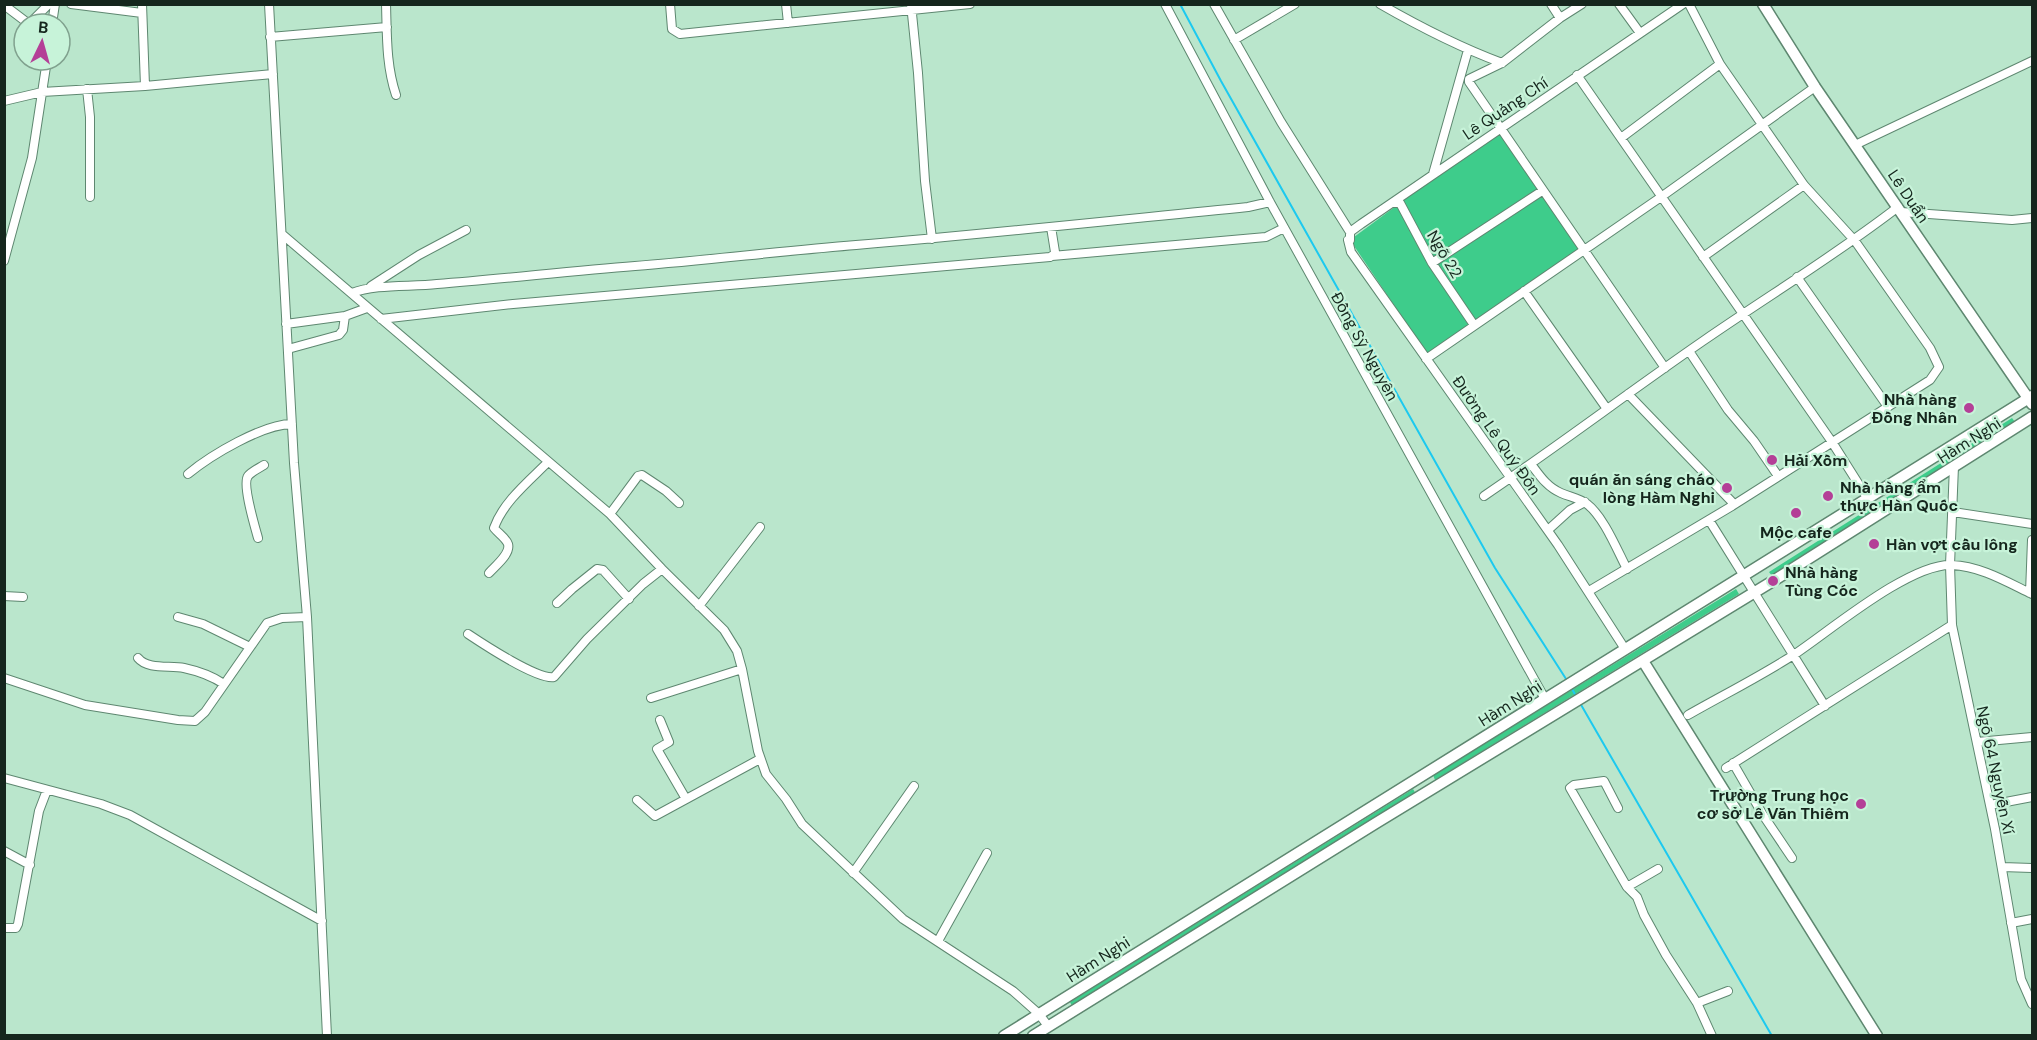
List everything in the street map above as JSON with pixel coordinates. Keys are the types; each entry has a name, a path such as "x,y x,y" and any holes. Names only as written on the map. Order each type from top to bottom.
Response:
{"main road":[{"name":"Lê Duẩn","path":"1763,4 1815,87 2031,399"},
{"name":"Hàm Nghi","path":"1004,1035 2031,399"},
{"name":"Hàm Nghi","path":"1033,1035 1754,593 2032,417"},
{"path":"1643,661 1877,1035"}],"street":[{"path":"4,5 29,24 49,4"},
{"path":"71,4 142,9 145,86"},
{"path":"269,4 292,424 307,617 327,1035"},
{"path":"386,4 389,62 396,94"},
{"path":"670,4 672,29 680,34 911,8 970,4"},
{"path":"786,4 788,23"},
{"name":"Đồng Sỹ Nguyên","path":"1165,4 1284,228 1545,699"},
{"name":"Đường Lê Quý Đôn","path":"1214,4 1350,236 1348,240 1351,252 1548,530 1625,649"},
{"path":"1234,40 1295,4"},
{"path":"1380,4 1420,27 1502,63"},
{"path":"1551,4 1560,18"},
{"path":"1582,4 1502,63 1469,79 1469,82 1665,368"},
{"path":"1619,4 1640,33"},
{"name":"Lê Quảng Chí","path":"1350,236 1391,203 1683,4"},
{"path":"1589,591 1709,520 1888,407 1930,380 1939,368 1930,348 1855,241 1804,184 1720,64 1689,4"},
{"path":"911,8 932,239"},
{"path":"270,37 387,27"},
{"path":"1433,174 1468,50"},
{"path":"1855,145 2032,61"},
{"path":"1621,138 1720,64"},
{"path":"4,261 28,180 45,72"},
{"path":"4,101 42,92 145,86 273,74"},
{"path":"1577,75 1832,442 1868,499"},
{"path":"1426,359 1661,197 1815,87"},
{"path":"87,89 90,117 90,197"},
{"path":"1703,257 1804,184"},
{"path":"1432,263 1542,191"},
{"path":"370,287 438,284 932,239 1248,207 1270,202"},
{"name":"Ngõ 22","path":"1391,203 1400,202 1432,263 1474,325"},
{"path":"1484,496 1742,314 1900,210 2012,220 2032,218"},
{"path":"1050,256 1055,254 1052,227"},
{"path":"381,319 513,304 1266,237 1284,228"},
{"path":"352,293 370,287 419,255 466,230"},
{"path":"282,234 610,514 724,630 736,651 742,669 760,759 766,774 802,824 903,919 1013,991 1039,1014 1048,1026"},
{"path":"1797,277 1888,407"},
{"path":"1524,291 1607,409"},
{"path":"286,324 345,316 367,308"},
{"path":"288,349 332,339 339,335 343,330 345,316"},
{"path":"1689,351 1728,410 1754,441 1778,477"},
{"path":"1628,394 1734,504"},
{"path":"188,474 232,444 276,427 292,424"},
{"path":"489,573 502,559 508,548 508,543 495,528 498,519 522,488 548,462"},
{"path":"1531,464 1548,486 1585,502 1594,510 1627,569"},
{"path":"258,538 246,481 250,475 264,465"},
{"name":"Ngõ 64 Nguyễn Xí","path":"1954,466 1953,539 1950,565 1953,625 2002,867 2021,979 2032,1004"},
{"path":"610,514 638,476 642,475 679,502"},
{"path":"1548,530 1570,510 1585,502"},
{"path":"1953,512 2032,524"},
{"path":"1709,520 1825,706"},
{"path":"699,606 760,527"},
{"path":"1688,715 1793,655 1907,577 1932,567 1950,565 1977,568 2031,593 2032,540"},
{"path":"557,603 597,569 603,570 629,599"},
{"path":"468,634 508,659 549,678 558,673 587,639 643,584 662,569"},
{"path":"4,596 23,597"},
{"path":"178,617 203,624 250,647"},
{"path":"4,678 85,705 189,722 200,718 267,623 282,618 307,617"},
{"path":"1726,768 1953,625"},
{"path":"138,658 150,664 181,667 198,672 224,684"},
{"path":"651,698 742,669"},
{"path":"660,720 669,742 657,749 686,799"},
{"path":"1977,742 2032,737"},
{"path":"637,800 655,816 760,759"},
{"path":"1733,763 1763,815 1792,858"},
{"path":"4,778 101,804 130,815 322,921"},
{"path":"1618,808 1604,781 1574,785 1570,788 1627,887 1637,897 1644,915 1697,1003 1712,1035"},
{"path":"853,873 914,786"},
{"path":"4,928 18,927 41,804 47,790"},
{"path":"1990,805 2032,797"},
{"path":"4,851 30,865"},
{"path":"938,941 987,853"},
{"path":"2002,867 2032,868"},
{"path":"1627,887 1658,869"},
{"path":"2011,923 2032,919"},
{"path":"1697,1003 1728,991"}],"green space":[{"path":"1497,130 1581,252 1427,354 1350,240 1396,206 1393,202"},
{"path":"2012,418 2015,422 1772,576 1769,572"},
{"path":"1736,589 1739,594 1435,780 1433,775"},
{"path":"1413,789 1416,794 1072,1006 1070,1002"}],"waterway":[{"path":"1180,4 1495,568 1568,682"},
{"path":"1571,687 1577,698"},
{"path":"1580,703 1772,1036"}],"place":[{"name":"Nhà hàng Đồng Nhân","path":"1969,408"},
{"name":"Hải Xồm","path":"1772,460"},
{"name":"quán ăn sáng cháo lòng Hàm Nghi","path":"1727,488"},
{"name":"Nhà hàng ẩm thực Hàn Quốc","path":"1828,496"},
{"name":"Mộc cafe","path":"1796,513"},
{"name":"Hàn vợt cầu lông","path":"1874,544"},
{"name":"Nhà hàng Tùng Cóc","path":"1773,581"},
{"name":"Trường Trung học cơ sở Lê Văn Thiêm","path":"1861,804"}]}
